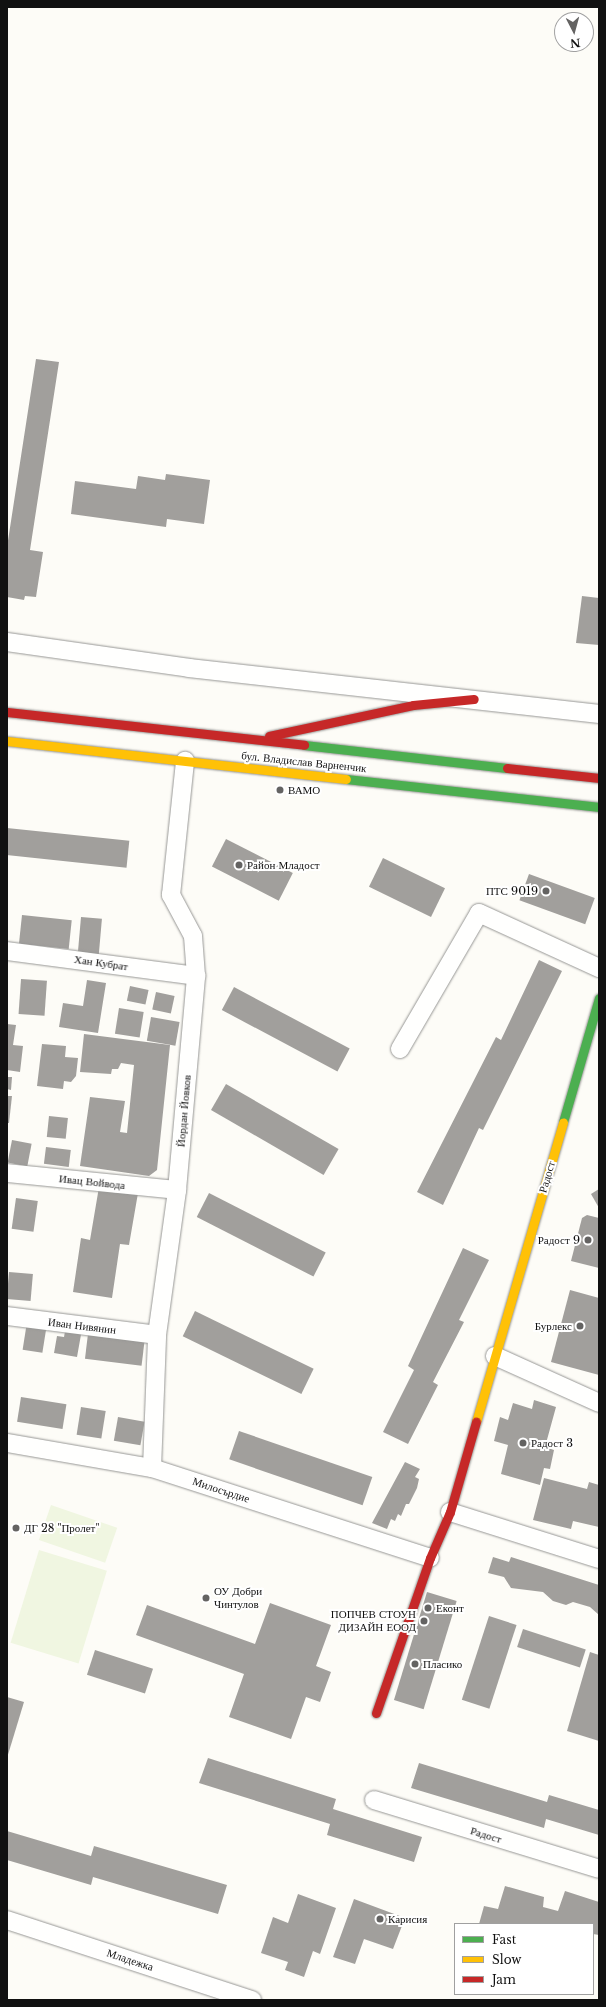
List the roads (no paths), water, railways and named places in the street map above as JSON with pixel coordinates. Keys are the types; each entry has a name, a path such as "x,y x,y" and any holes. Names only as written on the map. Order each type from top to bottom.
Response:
{"main road":[{"path":"255,740 413,705 474,699"},
{"name":"бул. Владислав Варненчик","path":"7,712 599,778"},
{"name":"бул. Владислав Варненчик","path":"7,740 599,807"},
{"name":"Радост","path":"376,1713 430,1558 450,1512 599,998"}],"street":[{"path":"7,642 188,668 599,714"},
{"name":"Йордан Йовков","path":"152,1468 157,1335 178,1190 196,976 193,936 171,895 186,761"},
{"path":"400,1049 480,913 599,968"},
{"name":"Хан Кубрат","path":"7,951 196,976"},
{"name":"Ивац Войвода","path":"7,1173 178,1190"},
{"name":"Иван Нивянин","path":"7,1316 157,1335"},
{"path":"495,1356 599,1403"},
{"name":"Милосърдие","path":"7,1443 152,1468 430,1558"},
{"path":"450,1512 599,1559"},
{"name":"Радост","path":"374,1800 599,1869"},
{"name":"Младежка","path":"7,1920 252,2000"}],"place":[{"name":"ВАМО","path":"280,790"},
{"name":"Район Младост","path":"239,865"},
{"name":"ПТС 9019","path":"546,891"},
{"name":"Радост 9","path":"588,1240"},
{"name":"Бурлекс","path":"580,1326"},
{"name":"Радост 3","path":"523,1443"},
{"name":"ДГ 28 \"Пролет\"","path":"16,1528"},
{"name":"ОУ Добри Чинтулов","path":"206,1598"},
{"name":"Еконт","path":"428,1608"},
{"name":"ПОПЧЕВ СТОУН ДИЗАЙН ЕООД","path":"424,1621"},
{"name":"Пласико","path":"415,1664"},
{"name":"Карисия","path":"380,1919"}]}
